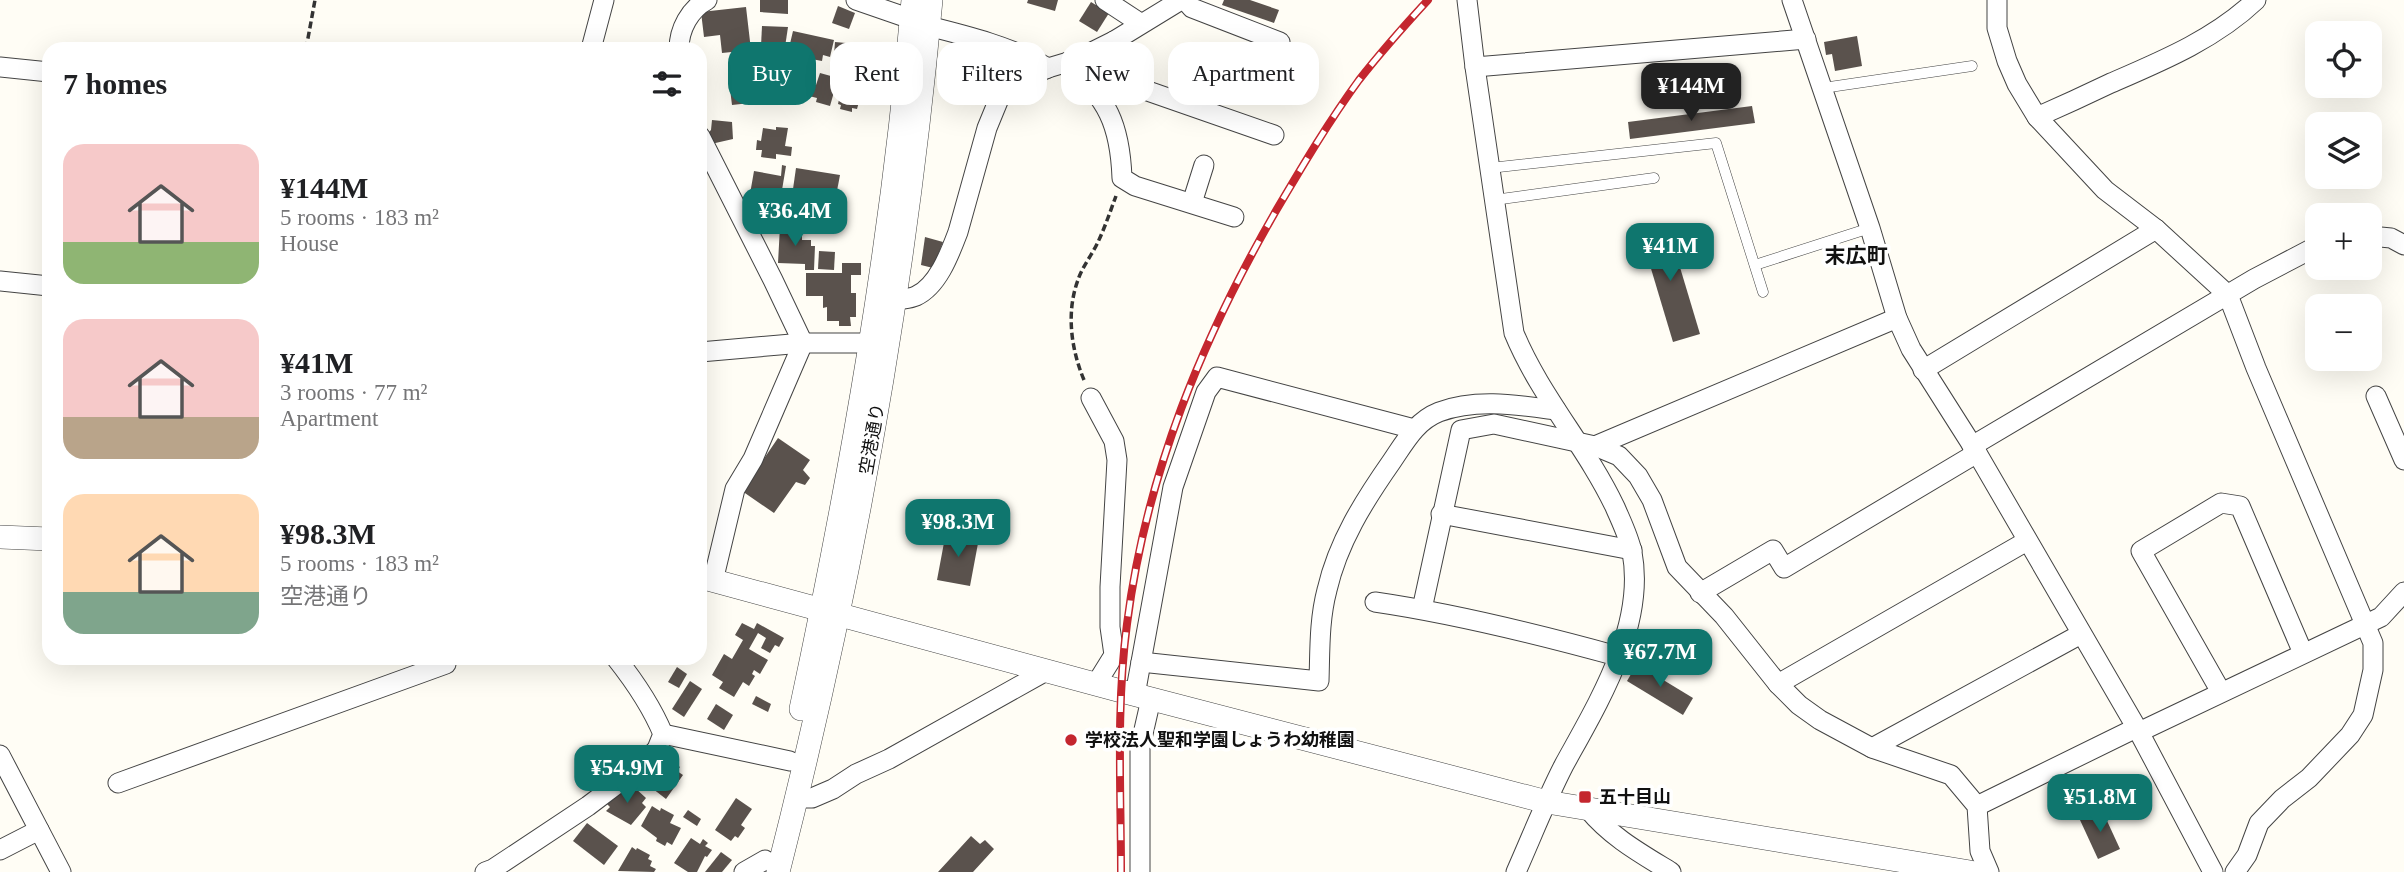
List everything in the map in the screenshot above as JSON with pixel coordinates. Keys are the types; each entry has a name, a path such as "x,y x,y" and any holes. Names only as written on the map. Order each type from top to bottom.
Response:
{"street":[{"path":"593,42 604,0"},
{"path":"679,42 688,16 707,0"},
{"path":"856,0 917,15 1035,60 1048,68"},
{"name":"空港通り","path":"769,868 797,798 830,612 917,15 930,0"},
{"path":"1105,0 1140,23"},
{"path":"1274,135 1142,89 1115,41 1140,23 1183,0 1192,8 1280,42"},
{"path":"1468,0 1475,67 1514,333 1528,366 1556,411 1587,444 1632,550 1634,595 1630,617 1608,684 1547,802 1517,872"},
{"path":"1792,0 1870,228 1897,318 1923,370 1974,449 2137,730 2214,872"},
{"path":"1997,0 1997,28 2007,61 2037,117 2105,190 2156,229 2228,295 2256,368 2373,643 2373,670 2363,715 2350,735 2309,778 2282,799 2259,823 2247,855 2235,872"},
{"path":"2037,117 2151,66 2203,39 2227,24 2256,0"},
{"name":"空港通り","path":"769,868 790,761 870,458 920,106 917,15"},
{"path":"1475,67 1806,39"},
{"path":"894,301 915,296 926,289 952,248 987,128 1001,94 1017,81 1061,64"},
{"path":"0,67 42,71"},
{"path":"1105,105 1114,121 1121,155 1122,178 1135,186 1234,217"},
{"path":"707,150 803,343 753,459 735,489 707,576"},
{"path":"1192,203 1204,165"},
{"path":"1923,370 2156,229"},
{"path":"2382,237 2391,238 2404,245"},
{"path":"1700,593 1773,551 1784,568 2254,279 2305,252"},
{"path":"0,281 42,285"},
{"path":"1587,444 1897,318"},
{"path":"707,351 803,343 870,343"},
{"path":"1140,872 1140,747 1143,697 1141,662 1173,487 1206,393 1217,377 1414,429"},
{"path":"2376,396 2404,460"},
{"path":"1091,398 1114,441 1117,469 1110,587 1110,627 1114,655 1096,684"},
{"path":"1141,662 1319,681 1320,628 1326,590 1336,559 1368,496 1414,429 1426,418 1441,411 1466,406 1508,404 1556,411"},
{"path":"1422,609 1461,430 1494,424 1587,444 1619,457 1638,476 1652,500 1677,567 1732,625 1778,684 1799,705 1820,720 1872,748 1951,775 1977,806 1980,850 1989,872"},
{"path":"2221,692 2141,551 2221,503 2239,506 2303,653"},
{"path":"1441,514 1632,550"},
{"path":"0,537 42,538"},
{"path":"1778,684 2026,541"},
{"path":"707,579 1547,802 1970,872"},
{"path":"1977,806 2381,617 2404,592"},
{"path":"1375,602 1422,609 1617,656"},
{"path":"1872,748 2081,634"},
{"path":"118,782 443,665"},
{"path":"485,872 544,836 625,779 657,749 663,734 641,690 621,665"},
{"path":"797,798 813,798 833,789 1046,671"},
{"path":"663,734 790,761"},
{"path":"0,757 61,872"},
{"path":"1588,809 1603,827 1632,849 1671,872"},
{"path":"0,850 39,830"},
{"path":"744,872 769,868"}],"lane":[{"path":"1823,89 1972,66"},
{"path":"1490,168 1716,143 1763,292"},
{"path":"1494,200 1654,178"},
{"path":"1755,265 1870,228"}],"path":[{"path":"307,42 315,0"},
{"path":"1091,398 1078,367 1072,334 1071,306 1078,278 1099,240 1122,178"}],"building":[{"path":"760,0 788,0 788,14 760,12"},
{"path":"1028,0 1058,0 1055,11 1027,3"},
{"path":"1224,0 1250,0 1279,10 1274,23 1222,5"},
{"path":"1091,2 1109,13 1097,32 1079,21"},
{"path":"838,6 855,13 849,29 832,23"},
{"path":"746,7 750,42 728,42 728,52 722,53 720,35 704,37 701,12"},
{"path":"762,26 788,27 786,42 761,42"},
{"path":"793,31 834,40 830,42 830,57 823,55 822,61 816,60 816,42 790,42"},
{"path":"1857,36 1862,66 1835,71 1832,54 1826,55 1824,42"},
{"path":"820,73 830,76 830,106 816,102 816,85"},
{"path":"841,105 858,105 857,109 852,108 852,112 840,109"},
{"path":"1752,106 1755,123 1630,139 1628,122"},
{"path":"712,120 732,122 733,139 711,144 708,133"},
{"path":"776,127 788,128 785,146 792,147 791,156 776,154 776,159 761,157 762,150 756,150 763,128 776,130"},
{"path":"782,165 786,166 782,190 777,188 775,204 758,201 759,195 750,194 754,171 781,176"},
{"path":"796,168 840,175 836,196 793,189"},
{"path":"1667,224 1700,334 1673,342 1640,232"},
{"path":"780,226 795,227 795,230 802,231 802,240 811,240 811,246 815,246 814,270 805,270 805,264 778,263"},
{"path":"925,237 943,242 933,268 921,265"},
{"path":"819,251 835,252 834,270 818,269"},
{"path":"842,263 861,263 861,275 851,275 851,293 856,293 856,317 850,317 851,326 839,326 839,321 827,321 827,307 823,308 823,296 806,296 806,273 842,273"},
{"path":"778,438 810,460 803,470 810,478 805,485 796,482 774,513 742,491"},
{"path":"946,532 979,538 970,586 937,580"},
{"path":"742,623 754,629 757,623 784,638 779,647 775,645 770,653 761,648 766,638 758,633 749,649 768,660 760,674 754,670 752,674 755,676 749,686 743,682 734,697 719,688 723,682 712,675 724,654 732,659 743,640 735,635"},
{"path":"1637,664 1693,698 1683,715 1627,681"},
{"path":"677,667 687,674 679,688 668,682"},
{"path":"690,681 702,689 684,717 672,709"},
{"path":"756,696 771,704 768,712 752,704"},
{"path":"716,704 733,715 724,730 707,719"},
{"path":"670,760 680,767 677,771 683,775 666,799 648,785 664,762 667,764"},
{"path":"627,786 631,790 634,787 646,798 642,803 646,807 631,825 606,811 610,807 607,804"},
{"path":"736,798 752,809 741,825 745,828 738,838 735,836 731,841 715,830"},
{"path":"652,806 674,815 670,823 681,828 672,845 667,842 665,846 656,841 657,838 641,826"},
{"path":"688,810 701,819 697,826 683,817"},
{"path":"2102,810 2120,849 2098,859 2080,820"},
{"path":"587,823 618,846 604,865 573,841"},
{"path":"971,836 980,844 985,840 994,849 973,872 938,872"},
{"path":"691,838 700,844 703,839 708,843 705,846 712,850 705,856 697,872 688,872 674,863"},
{"path":"632,847 650,855 648,859 652,861 650,866 656,869 654,872 618,871"},
{"path":"721,852 732,860 722,872 705,872"}],"railway":[{"path":"1121,872 1120,717 1127,624 1148,514 1181,409 1225,308 1277,209 1359,80 1428,0"}],"place":[{"name":"学校法人聖和学園しょうわ幼稚園","path":"1071,740"},
{"name":"五十目山","path":"1585,797"}],"district":[{"name":"末広町","path":"1856,256"}]}
